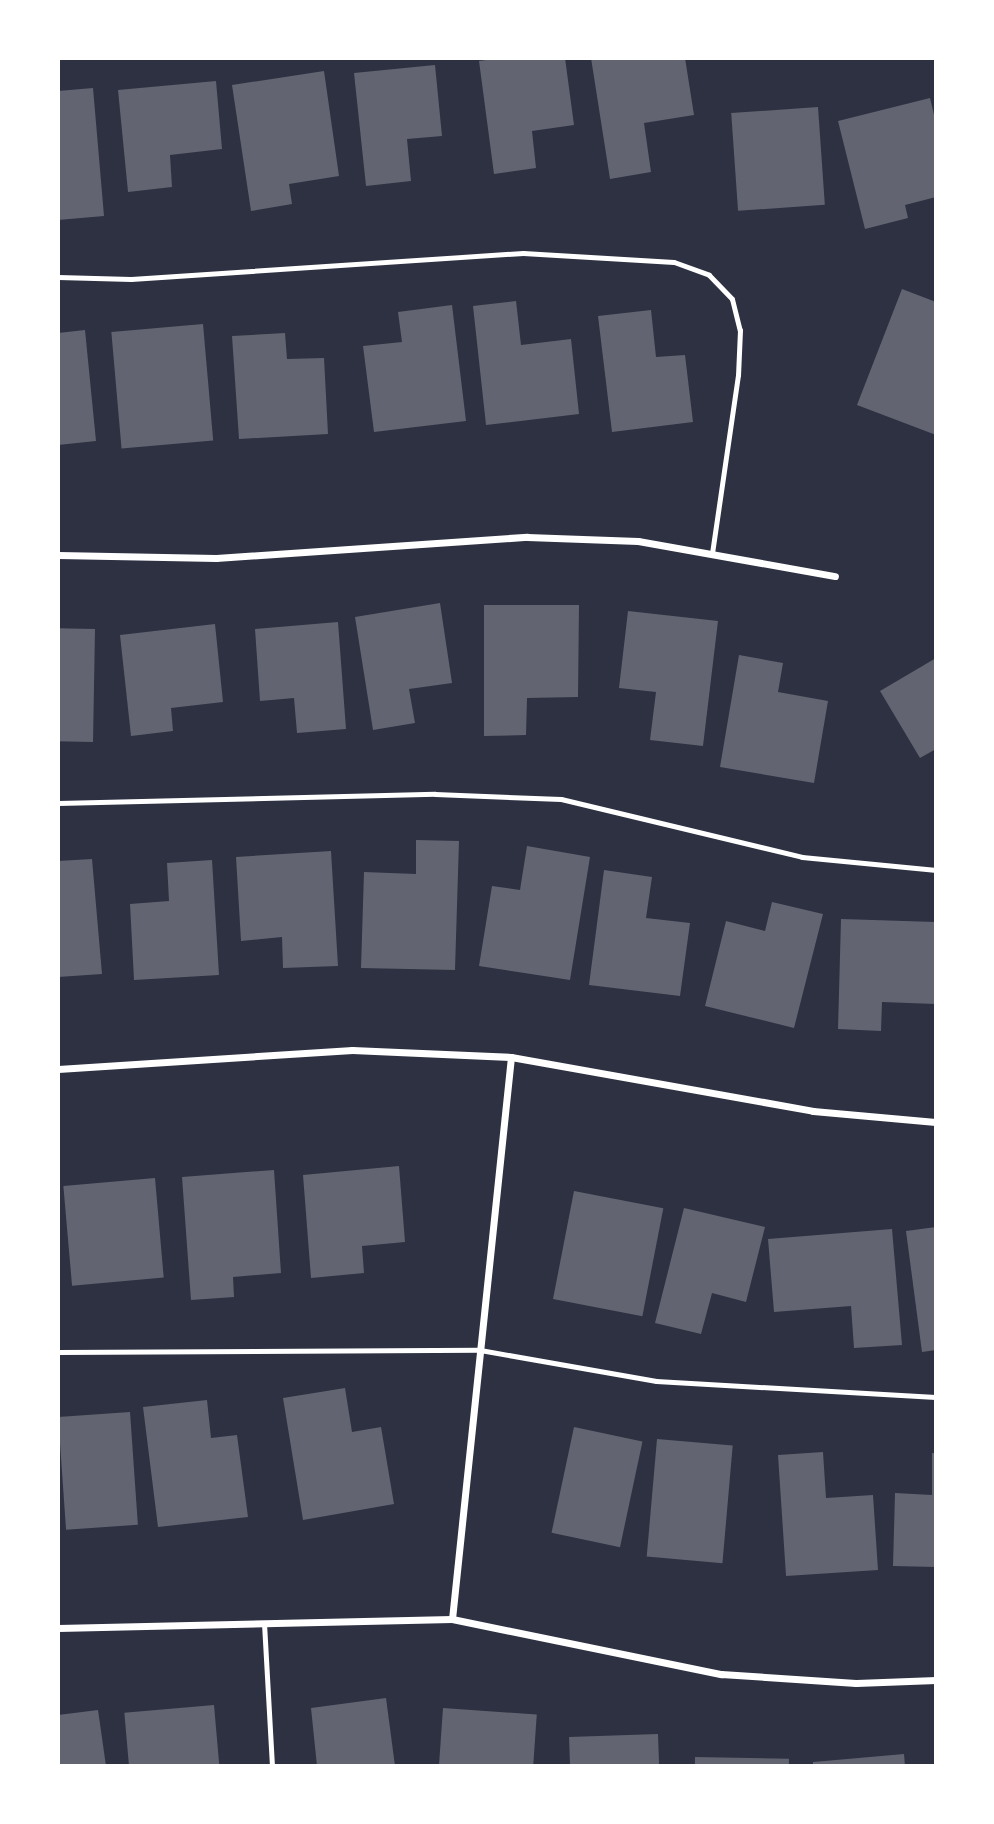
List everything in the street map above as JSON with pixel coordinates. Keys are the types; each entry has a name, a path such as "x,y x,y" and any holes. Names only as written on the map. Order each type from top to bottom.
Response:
{"street":[{"path":"58,555 216,558 527,537 638,541 835,576"},
{"path":"58,1069 352,1050 511,1057 813,1111 936,1122"},
{"path":"452,1619 511,1057"},
{"path":"58,1628 452,1619 721,1674 856,1683 936,1680"}],"lane":[{"path":"58,277 131,279 523,253 674,262 709,275 732,299 740,330 738,375 712,554"},
{"path":"58,803 421,794 561,799 802,857 936,870"},
{"path":"58,1352 480,1350 656,1381 936,1397"},
{"path":"264,1623 272,1766"}],"building":[{"path":"501,58 565,58 574,125 532,131 536,168 494,174 479,61"},
{"path":"591,58 685,58 694,115 644,123 651,172 610,179"},
{"path":"435,65 442,136 407,139 411,181 366,186 354,73"},
{"path":"324,71 339,176 289,184 292,204 251,211 232,85"},
{"path":"216,81 222,149 170,155 172,187 128,192 118,90"},
{"path":"93,88 104,216 58,220 58,91"},
{"path":"930,98 936,123 936,197 905,205 908,218 865,229 838,121"},
{"path":"818,107 825,205 738,211 731,113"},
{"path":"902,289 936,302 936,435 857,405"},
{"path":"516,301 521,345 571,339 579,414 486,425 473,306"},
{"path":"452,305 466,421 374,432 363,346 402,342 398,312"},
{"path":"651,310 656,357 685,355 693,422 612,432 598,316"},
{"path":"203,324 213,441 122,449 111,332"},
{"path":"85,330 96,441 58,445 58,333"},
{"path":"285,333 287,359 324,358 328,434 239,439 232,336"},
{"path":"440,603 452,683 409,689 415,723 373,730 355,617"},
{"path":"484,605 579,605 578,697 527,698 526,735 484,736"},
{"path":"628,611 718,621 703,746 650,740 656,692 619,688"},
{"path":"338,622 346,729 297,733 294,698 260,701 255,629"},
{"path":"215,624 223,702 171,708 173,731 131,736 120,635"},
{"path":"58,628 95,629 93,742 58,741"},
{"path":"739,655 783,663 778,692 828,701 814,783 720,767"},
{"path":"936,658 936,749 920,758 880,691"},
{"path":"416,840 459,841 455,970 361,968 364,872 416,874"},
{"path":"527,846 590,857 570,980 479,966 492,886 520,890"},
{"path":"331,851 338,966 283,968 282,937 241,941 236,857"},
{"path":"92,859 102,974 58,977 58,861"},
{"path":"212,860 219,975 134,980 130,904 169,901 167,863"},
{"path":"604,870 652,877 646,918 690,923 680,996 589,985"},
{"path":"772,902 823,914 794,1028 705,1006 726,921 765,931"},
{"path":"841,919 936,922 935,1004 882,1002 881,1031 838,1029"},
{"path":"399,1166 405,1242 362,1246 364,1273 311,1278 303,1175"},
{"path":"274,1170 281,1273 233,1277 234,1297 191,1300 182,1177"},
{"path":"155,1178 164,1278 72,1286 63,1186"},
{"path":"574,1191 663,1208 642,1316 553,1299"},
{"path":"684,1208 765,1227 746,1302 712,1293 701,1334 655,1323"},
{"path":"936,1227 936,1350 922,1352 906,1231"},
{"path":"892,1229 902,1345 854,1348 851,1306 774,1312 768,1239"},
{"path":"345,1388 352,1432 381,1427 394,1504 303,1520 283,1398"},
{"path":"207,1400 211,1438 237,1435 248,1517 158,1527 143,1407"},
{"path":"130,1412 138,1525 66,1530 58,1417"},
{"path":"574,1427 642,1442 620,1547 552,1533"},
{"path":"657,1439 733,1446 722,1563 647,1557"},
{"path":"823,1452 826,1498 873,1495 878,1570 786,1576 778,1455"},
{"path":"932,1453 936,1453 936,1567 893,1566 895,1493 932,1495"},
{"path":"386,1698 395,1766 317,1766 311,1708"},
{"path":"214,1705 219,1766 129,1766 124,1713"},
{"path":"443,1708 537,1715 533,1766 439,1766"},
{"path":"98,1710 106,1766 58,1766 58,1715"},
{"path":"658,1734 659,1766 570,1766 569,1737"},
{"path":"904,1754 905,1766 813,1766 813,1762"},
{"path":"695,1757 789,1759 789,1766 695,1766"}]}
